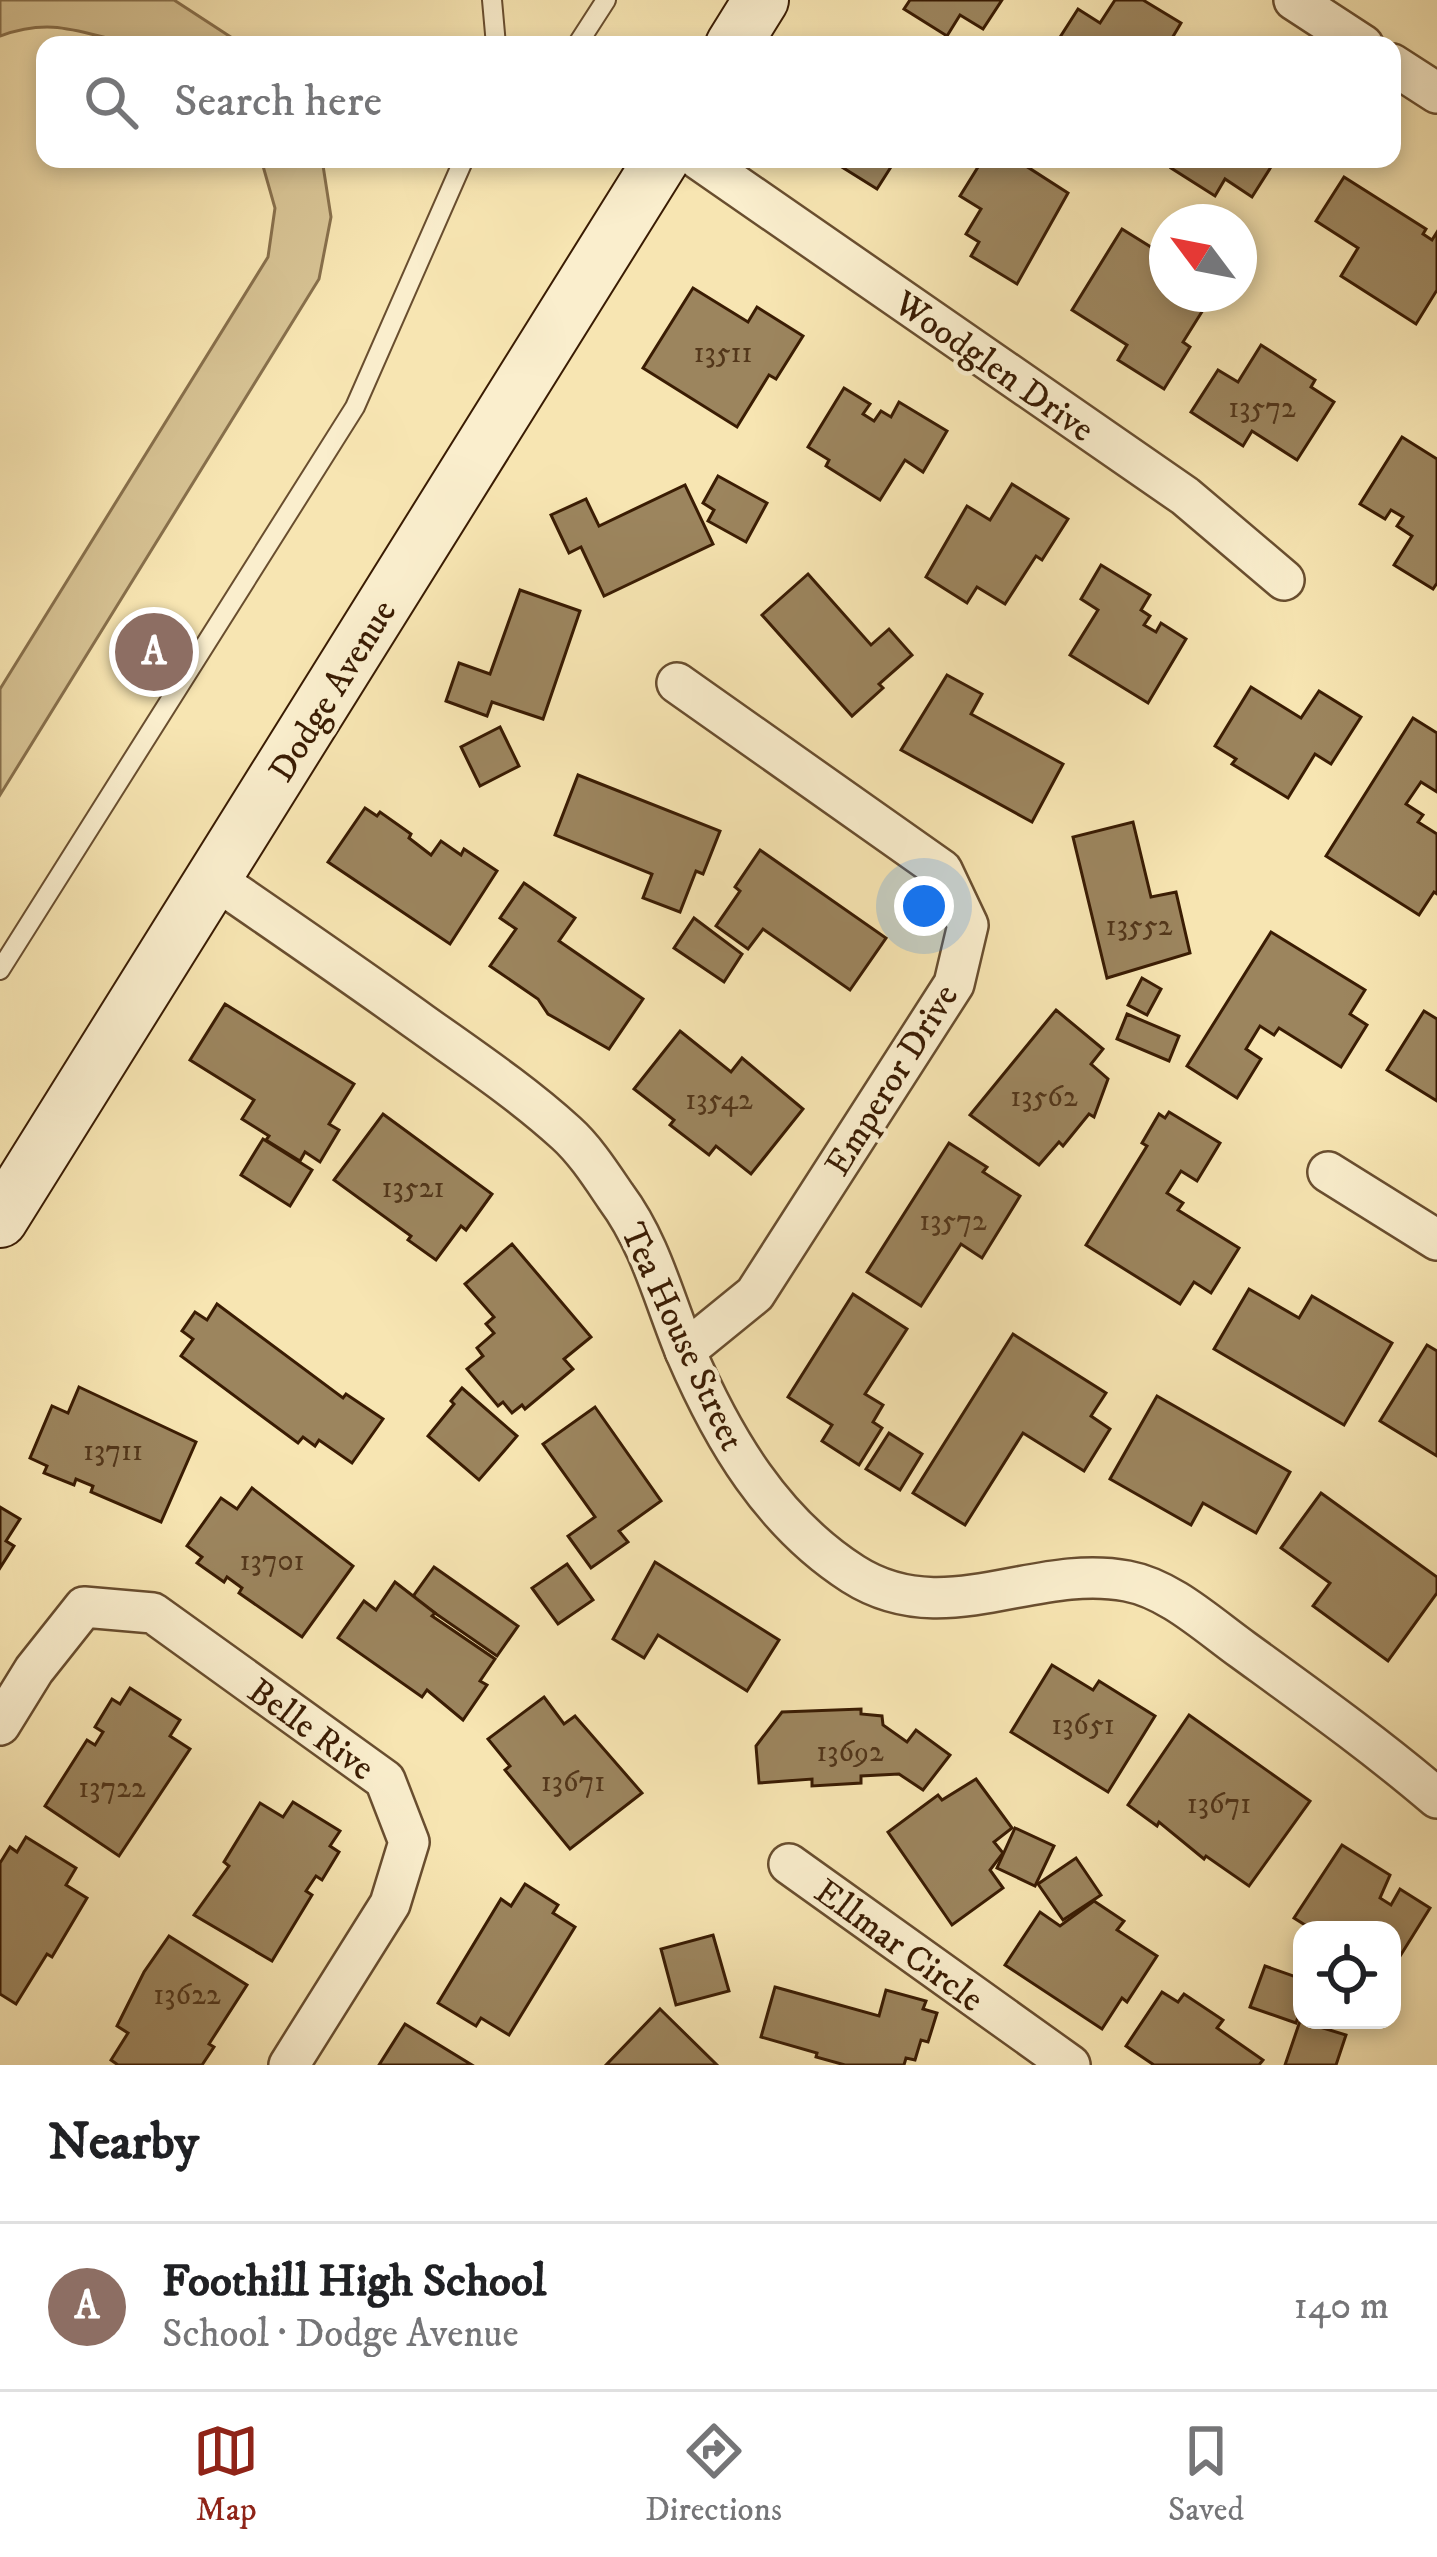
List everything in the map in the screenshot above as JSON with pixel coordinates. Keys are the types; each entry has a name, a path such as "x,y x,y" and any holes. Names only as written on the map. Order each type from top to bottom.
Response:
{"street":[{"path":"739,36 761,0"},
{"path":"1294,0 1349,36"},
{"path":"1401,70 1437,93"},
{"name":"Dodge Avenue","path":"5,1200 213,878 656,168"},
{"name":"Woodglen Drive","path":"711,168 1184,496 1284,580"},
{"name":"Emperor Drive","path":"677,683 942,870 968,925 954,984 755,1294 685,1351"},
{"name":"Tea House Street","path":"213,878 508,1085 569,1136 630,1220 659,1276 685,1351 761,1491 855,1575 905,1597 968,1598 1078,1576 1131,1581 1178,1603 1378,1748 1437,1798"},
{"path":"1328,1172 1437,1240"},
{"name":"Belle Rive","path":"0,1725 34,1670 84,1607 153,1613 385,1780 409,1842 390,1904 289,2065"},
{"name":"Ellmar Circle","path":"789,1864 1070,2065"}],"lane":[{"path":"492,0 495,36"},
{"path":"583,36 606,0"},
{"path":"0,970 356,407 460,168"}],"shaded area":[{"path":"0,0 174,0 229,36 100,36 38,27 0,36"},
{"path":"264,168 323,168 331,217 319,279 0,795 0,689 268,257 275,208"}],"building":[{"path":"910,0 1002,0 983,29 960,15 947,36 904,9"},
{"path":"1115,0 1143,0 1181,23 1173,36 1061,36 1078,9 1100,23"},
{"path":"843,168 890,168 877,189"},
{"path":"977,168 1029,168 1068,193 1017,284 971,256 979,242 966,234 981,209 960,196"},
{"path":"1171,168 1270,168 1252,197 1225,179 1215,196"},
{"path":"1344,177 1426,229 1423,234 1432,240 1437,232 1437,290 1416,324 1341,276 1358,248 1316,221"},
{"path":"1122,229 1149,246 1149,312 1202,312 1183,342 1190,347 1164,389 1118,360 1127,345 1072,310"},
{"path":"693,288 748,322 757,307 803,336 776,379 769,375 737,427 643,368"},
{"path":"1261,345 1315,380 1311,387 1334,402 1297,460 1252,431 1243,446 1191,412 1218,370 1238,382"},
{"path":"844,388 870,404 863,414 874,421 881,411 891,417 899,402 947,431 923,472 905,460 880,500 826,466 829,460 808,447"},
{"path":"1402,437 1437,459 1437,583 1433,589 1394,565 1412,536 1397,526 1403,517 1391,510 1385,519 1360,504"},
{"path":"718,476 767,503 746,542 708,521 714,510 703,503"},
{"path":"1012,484 1068,519 1042,560 1036,556 1005,604 977,587 967,603 926,577 967,506 990,520"},
{"path":"685,485 713,544 604,596 581,547 569,553 551,515 586,499 599,526"},
{"path":"1101,565 1150,595 1141,610 1150,616 1144,625 1156,632 1161,623 1186,639 1148,703 1070,655 1098,610 1081,599"},
{"path":"808,574 871,645 889,629 912,655 852,716 762,615"},
{"path":"520,590 580,611 543,719 492,702 487,716 446,701 459,663 490,674"},
{"path":"947,675 982,694 971,714 1063,764 1032,822 901,750"},
{"path":"1251,687 1301,718 1319,691 1361,717 1331,764 1315,754 1288,798 1232,764 1236,759 1215,746"},
{"path":"1413,718 1437,733 1437,792 1421,782 1406,804 1423,815 1418,822 1437,834 1437,894 1419,915 1326,856"},
{"path":"500,727 519,766 480,786 461,747"},
{"path":"578,775 720,831 703,874 696,871 680,912 643,898 652,874 555,835"},
{"path":"365,808 377,816 380,812 411,834 409,838 431,855 441,841 461,855 464,849 497,871 450,944 328,862"},
{"path":"1133,822 1151,897 1176,892 1190,953 1107,978 1073,837"},
{"path":"760,850 886,938 850,990 763,929 748,949 716,926"},
{"path":"524,883 575,918 559,941 643,999 609,1049 548,1014 538,999 490,966 516,929 500,918"},
{"path":"694,918 742,954 724,982 674,948"},
{"path":"1271,932 1365,990 1350,1014 1367,1025 1341,1067 1279,1028 1274,1035 1260,1026 1246,1049 1261,1059 1237,1098 1187,1066"},
{"path":"1142,978 1161,989 1147,1015 1128,1005"},
{"path":"225,1004 354,1084 329,1124 339,1130 320,1162 305,1152 300,1161 266,1140 269,1136 242,1119 254,1100 190,1060"},
{"path":"1056,1010 1103,1049 1091,1064 1108,1079 1094,1117 1089,1114 1063,1146 1059,1142 1039,1165 970,1115"},
{"path":"1424,1011 1437,1019 1437,1101 1387,1070"},
{"path":"1127,1014 1179,1036 1169,1061 1117,1039"},
{"path":"680,1031 731,1072 742,1058 803,1109 751,1174 716,1146 709,1155 634,1089"},
{"path":"1169,1112 1220,1143 1197,1181 1181,1171 1167,1193 1183,1203 1178,1210 1239,1248 1211,1293 1194,1282 1180,1304 1086,1245 1147,1146 1142,1143 1159,1114 1165,1118"},
{"path":"383,1114 492,1194 436,1260 334,1180"},
{"path":"263,1139 312,1170 290,1206 241,1175"},
{"path":"949,1143 1020,1196 982,1258 961,1244 921,1306 867,1272"},
{"path":"512,1244 591,1337 564,1359 573,1369 525,1409 522,1405 512,1413 503,1402 498,1406 467,1369 483,1356 477,1348 494,1333 486,1324 494,1317 465,1284"},
{"path":"1249,1289 1299,1318 1312,1296 1392,1343 1344,1425 1214,1349"},
{"path":"853,1294 907,1329 865,1394 883,1405 873,1422 882,1428 859,1465 822,1441 832,1425 788,1397"},
{"path":"217,1304 343,1398 346,1394 383,1419 352,1463 319,1440 315,1446 303,1437 298,1443 181,1356 193,1339 182,1331 195,1312 207,1320"},
{"path":"1013,1334 1106,1393 1091,1416 1110,1429 1084,1471 1023,1433 965,1525 913,1493"},
{"path":"1427,1345 1437,1351 1437,1456 1380,1421"},
{"path":"79,1387 196,1442 161,1522 91,1492 93,1486 76,1479 74,1485 44,1473 47,1466 30,1458 52,1406 68,1413"},
{"path":"462,1388 517,1436 479,1480 428,1436"},
{"path":"1157,1396 1290,1472 1256,1533 1203,1503 1191,1525 1110,1479"},
{"path":"595,1407 661,1501 619,1531 628,1542 591,1568 568,1536 595,1517 543,1444"},
{"path":"889,1433 922,1454 900,1490 866,1469"},
{"path":"252,1488 353,1566 302,1637 239,1593 242,1588 227,1577 224,1582 197,1563 202,1557 187,1546 221,1498 237,1509"},
{"path":"1321,1493 1437,1577 1437,1593 1388,1661 1313,1606 1330,1583 1281,1548"},
{"path":"0,1507 20,1519 6,1541 14,1546 0,1568"},
{"path":"655,1562 779,1640 747,1691 658,1635 644,1658 613,1639"},
{"path":"567,1564 593,1600 558,1624 532,1588"},
{"path":"434,1567 518,1626 497,1656 416,1600 414,1595"},
{"path":"395,1582 435,1613 432,1616 495,1659 480,1681 487,1685 463,1720 427,1690 422,1697 338,1638 364,1601 376,1610"},
{"path":"1052,1665 1093,1690 1099,1681 1155,1716 1108,1792 1011,1732"},
{"path":"130,1688 180,1720 170,1736 190,1749 119,1856 45,1806 87,1740 95,1745 103,1732 95,1727 112,1699 120,1704"},
{"path":"544,1697 564,1724 575,1716 642,1793 570,1849 505,1770 510,1766 488,1739"},
{"path":"861,1709 861,1714 882,1716 883,1725 907,1742 916,1730 950,1755 923,1790 899,1774 861,1776 861,1783 812,1786 812,1779 759,1783 756,1746 782,1712"},
{"path":"1189,1715 1310,1801 1249,1886 1128,1805"},
{"path":"976,1779 1012,1828 994,1842 1003,1853 990,1870 1003,1888 952,1925 888,1832 938,1795 942,1800"},
{"path":"293,1802 340,1831 330,1846 339,1852 322,1880 316,1876 306,1891 312,1895 272,1961 194,1915 229,1866 224,1862 260,1803 283,1817"},
{"path":"1015,1828 1054,1846 1035,1886 997,1868"},
{"path":"26,1837 76,1868 66,1885 87,1898 52,1957 47,1954 16,2004 0,1994 0,1863 10,1847 17,1852"},
{"path":"1342,1845 1390,1875 1380,1898 1391,1905 1400,1889 1430,1908 1401,1955 1401,1921 1294,1918"},
{"path":"1076,1858 1101,1895 1063,1920 1038,1884"},
{"path":"525,1884 558,1905 553,1913 575,1927 509,2035 481,2018 476,2026 438,2003 501,1899 511,1906"},
{"path":"1094,1901 1124,1921 1117,1930 1157,1956 1127,2002 1122,1998 1102,2029 1005,1965 1040,1912 1060,1926"},
{"path":"713,1935 729,1991 676,2005 661,1949"},
{"path":"169,1936 247,1985 209,2044 214,2047 202,2065 118,2065 111,2060 128,2033 117,2026 144,1972"},
{"path":"1265,1966 1293,1976 1293,2022 1250,2007"},
{"path":"775,1987 879,2016 886,1990 926,2001 923,2009 937,2013 928,2042 921,2040 915,2060 906,2058 904,2065 845,2065 761,2037"},
{"path":"1162,1992 1178,2002 1184,1994 1223,2020 1217,2028 1263,2060 1259,2065 1154,2065 1126,2046"},
{"path":"660,2009 717,2065 606,2065"},
{"path":"405,2024 472,2065 379,2065"},
{"path":"1297,2029 1346,2035 1336,2065 1285,2065"}],"place":[{"name":"Foothill High School","path":"154,652"}]}
